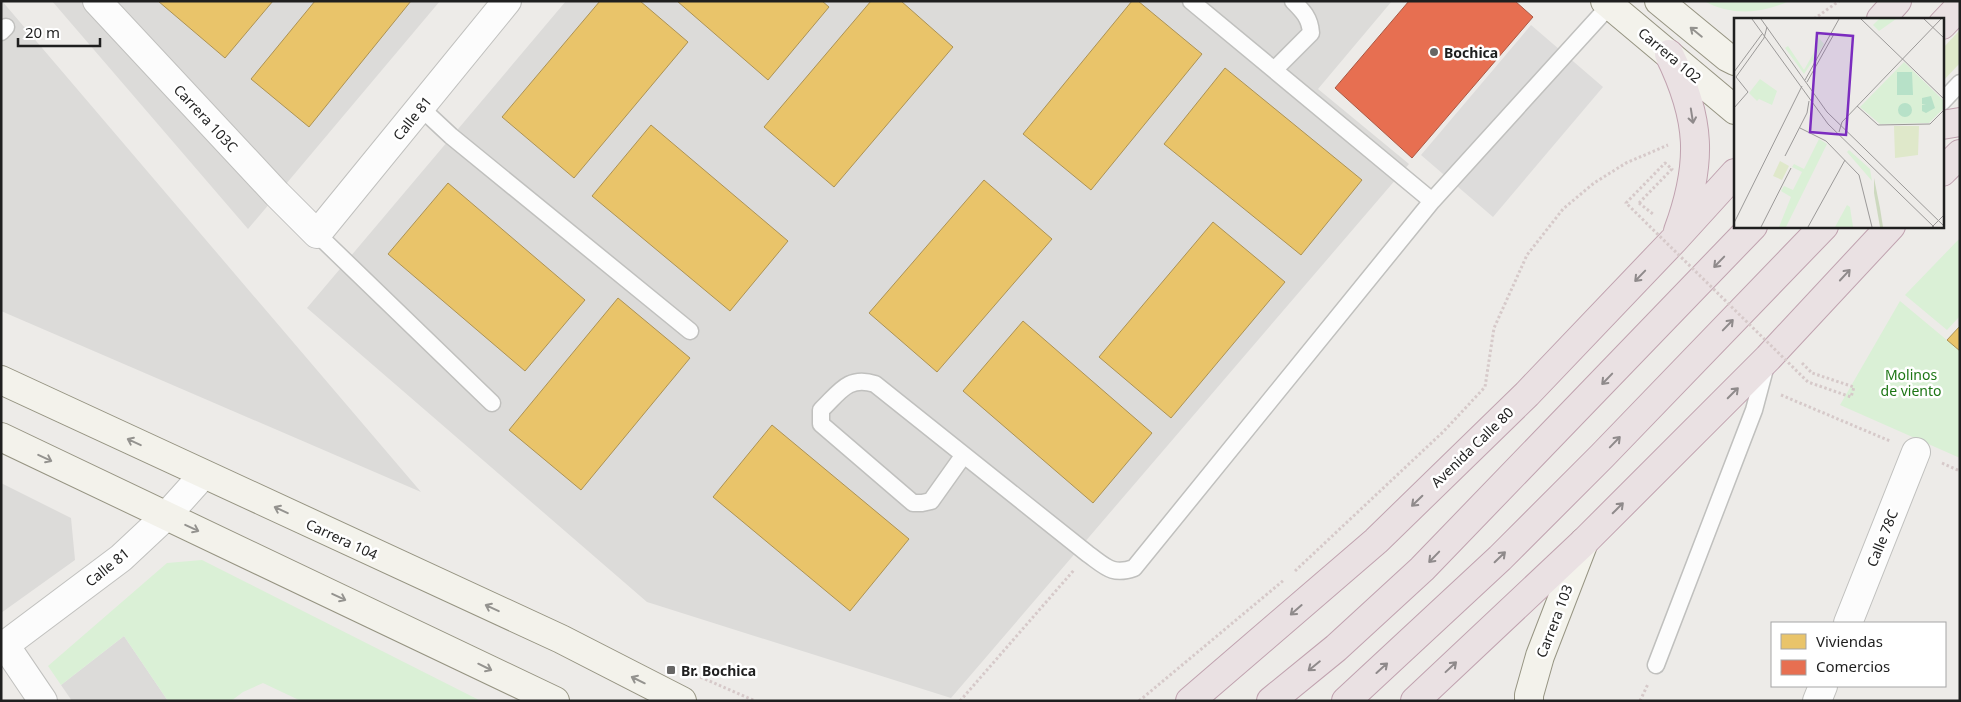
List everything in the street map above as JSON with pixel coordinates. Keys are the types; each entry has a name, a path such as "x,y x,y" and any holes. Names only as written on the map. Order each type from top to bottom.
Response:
{"highway":[{"path":"1882,18 1897,1"},
{"path":"1944,23 1960,6"},
{"path":"1669,54 1685,89 1691,110 1695,141 1695,167 1688,204 1674,240"},
{"path":"1944,125 1960,122"},
{"path":"1944,170 1960,154"},
{"name":"Avenida Calle 80","path":"1190,701 1376,541 1526,394 1674,240 1734,174"},
{"path":"1271,701 1336,648 1422,570 1751,228"},
{"path":"1346,701 1507,551 1602,456 1822,228"},
{"path":"1415,701 1584,542 1768,358 1889,228"}],"street":[{"name":"Carrera 103C","path":"97,1 270,187 317,234"},
{"name":"Calle 81","path":"317,234 507,1"},
{"path":"1659,1 1727,57 1734,60"},
{"name":"Carrera 102","path":"1607,3 1734,109"},
{"name":"Carrera 104","path":"1,380 561,639 682,701"},
{"path":"1,437 555,701"},
{"name":"Calle 78C","path":"1848,622 1916,452"},
{"name":"Calle 81","path":"3,647 121,558 167,516 203,474"},
{"name":"Carrera 103","path":"1529,701 1540,656 1584,542"},
{"path":"3,647 43,701"},
{"path":"1817,701 1823,687"}],"lane":[{"path":"1191,1 1432,201"},
{"path":"1275,69 1311,33 1310,22 1304,12 1293,1"},
{"path":"963,456 931,501 913,503 821,424 821,410 851,382 864,380 875,384 1088,554 1113,571 1123,572 1134,568 1432,201 1607,3"},
{"path":"1944,100 1960,83"},
{"path":"421,108 451,136 690,331"},
{"path":"317,234 492,403"},
{"path":"1656,665 1754,410 1768,358"}],"path":[{"path":"1815,18 1839,1"},
{"path":"1293,572 1444,431 1485,387 1494,328 1526,255 1563,209 1594,183 1626,163 1677,142 1695,141"},
{"path":"1639,203 1672,169 1665,163 1626,203 1808,382 1851,397 1854,387 1812,373"},
{"path":"1779,394 1960,471"},
{"path":"960,701 1088,554"},
{"path":"1139,701 1286,579"}],"shaded area":[{"path":"2,1 421,492 1,311"},
{"path":"52,1 440,1 248,229"},
{"path":"566,1 1392,1 1318,89 1409,164 951,698 647,602 307,308"},
{"path":"1531,25 1603,87 1493,217 1421,155"},
{"path":"1,483 71,518 75,560 1,613"},
{"path":"124,636 168,701 72,701 61,685"}],"green space":[{"path":"1704,1 1789,1 1768,9 1746,12 1725,9"},
{"path":"1960,30 1960,63 1944,80 1944,47"},
{"path":"1960,238 1960,316 1947,330 1905,295"},
{"name":"Molinos de viento","path":"1900,301 1960,351 1960,458 1840,405"},
{"path":"202,560 481,701 301,701 263,683 243,692 231,701 168,701 124,636 61,685 48,666 167,563"}],"building: Viviendas":[{"path":"158,1 273,1 225,58"},
{"path":"315,1 411,1 309,127 251,79"},
{"path":"600,1 640,1 688,42 574,178 502,117"},
{"path":"677,1 822,1 829,7 768,80"},
{"path":"871,1 901,1 953,47 834,187 764,127"},
{"path":"1132,1 1138,1 1202,54 1091,190 1023,134"},
{"path":"1225,68 1362,180 1301,255 1164,144"},
{"path":"651,125 788,241 730,311 592,196"},
{"path":"984,180 1052,239 937,372 869,313"},
{"path":"448,183 585,300 525,371 388,254"},
{"path":"1213,222 1285,282 1171,418 1099,357"},
{"path":"618,298 690,358 581,490 509,430"},
{"path":"1023,321 1152,433 1093,503 963,391"},
{"path":"1960,326 1960,351 1947,340"},
{"path":"772,425 909,539 850,611 713,497"}],"building: Comercios":[{"name":"Bochica","path":"1409,1 1515,1 1533,17 1412,158 1335,88"}],"place":[{"name":"Bochica","path":"1434,52"},
{"name":"Br. Bochica","path":"671,670"}]}
